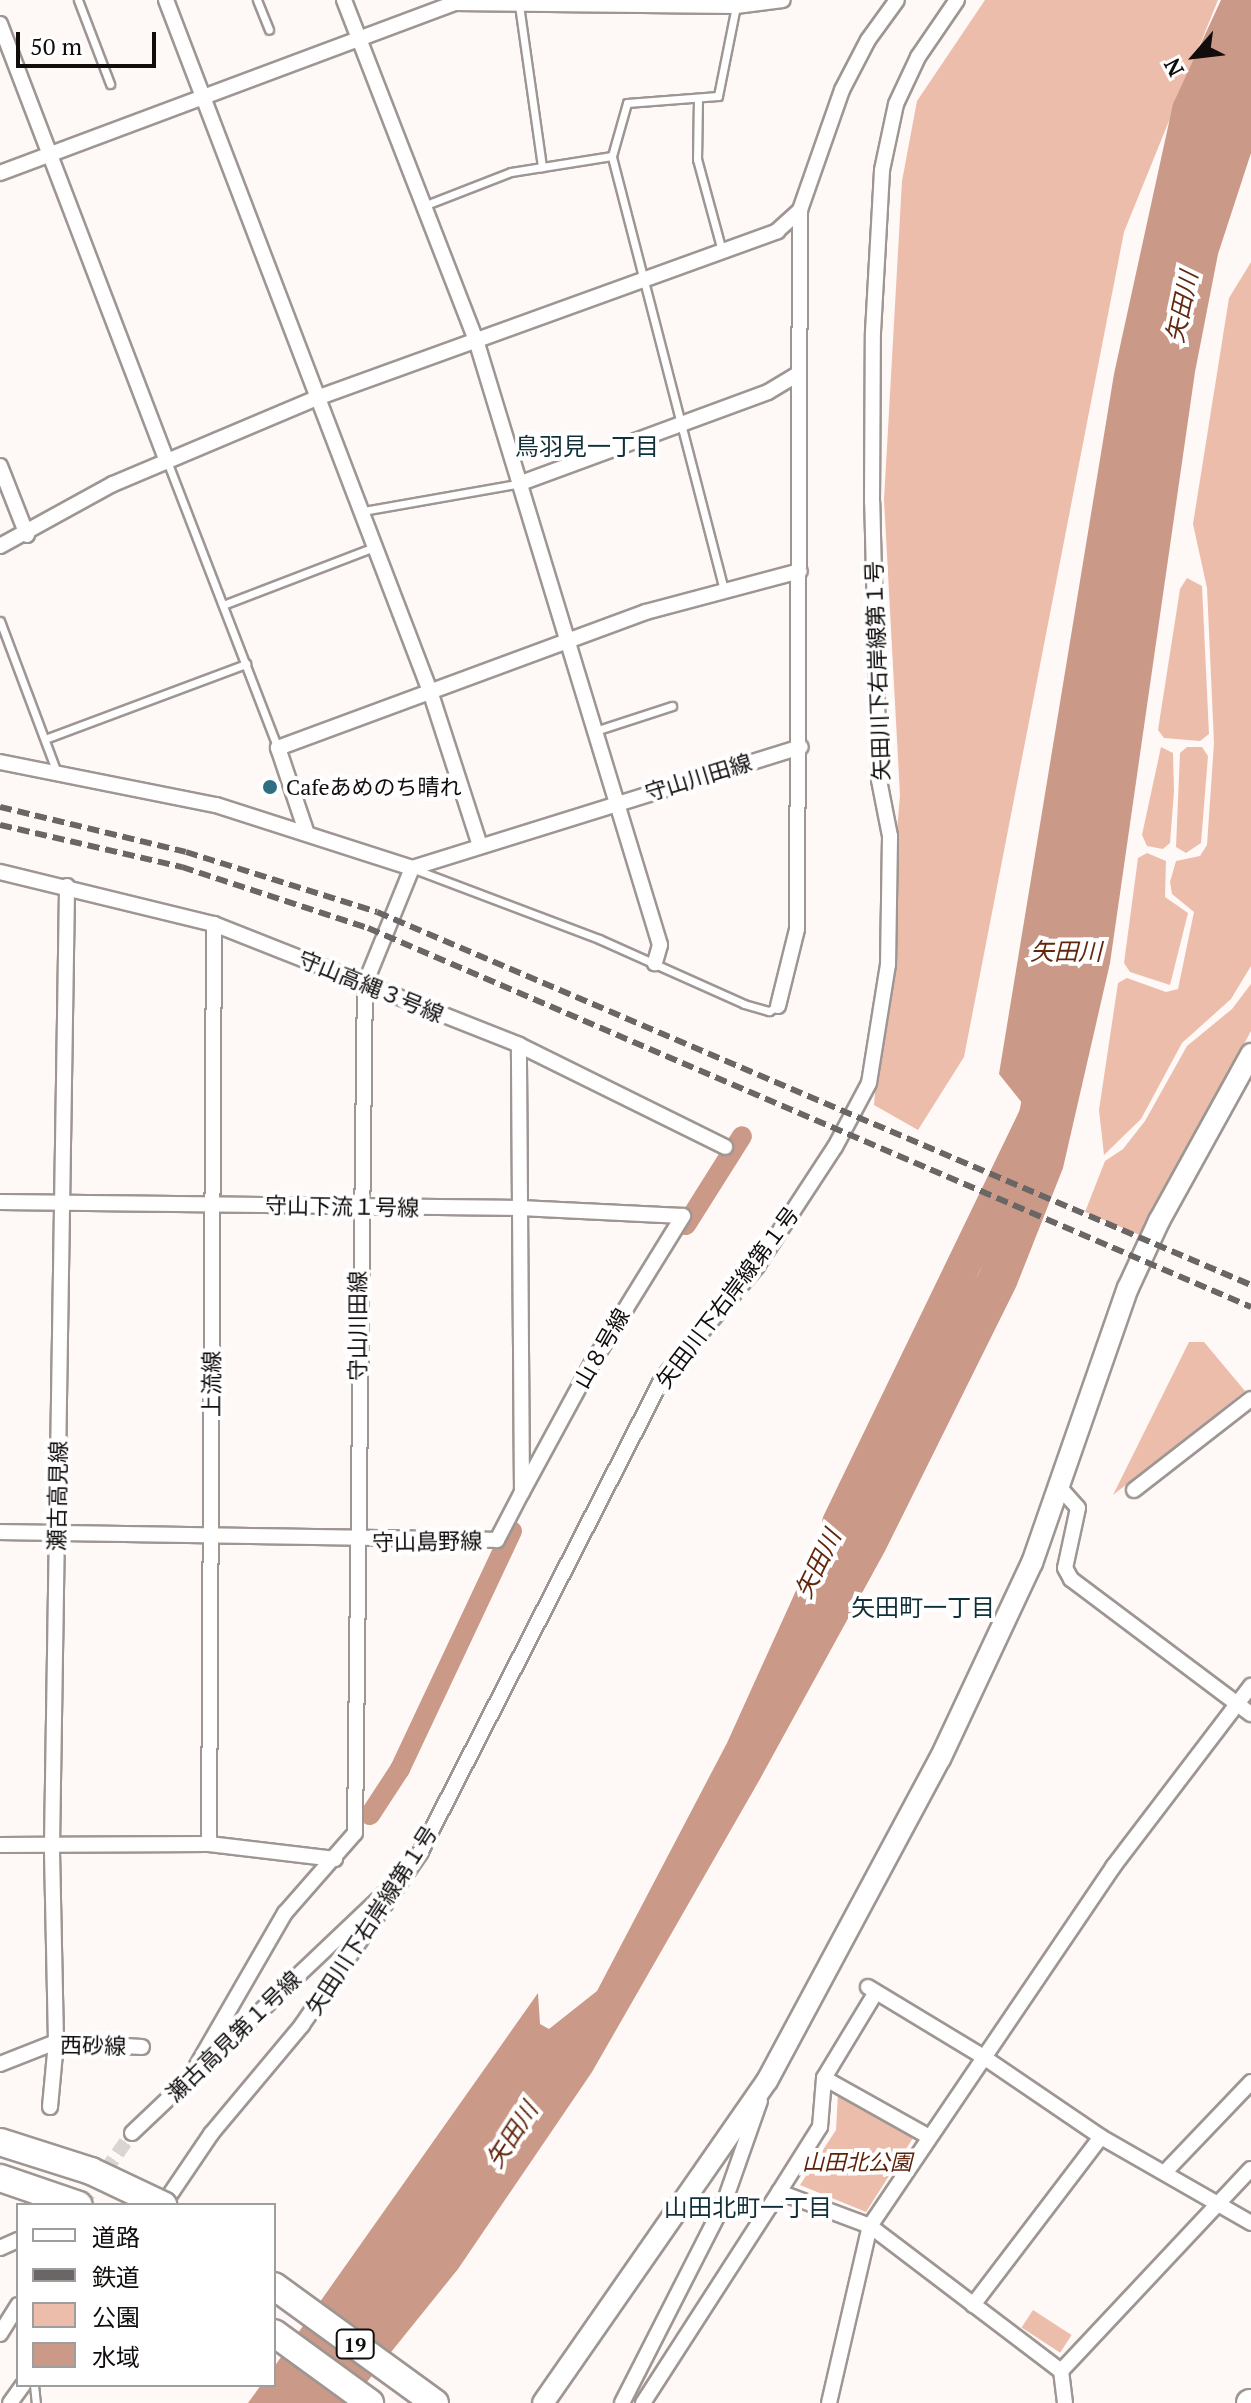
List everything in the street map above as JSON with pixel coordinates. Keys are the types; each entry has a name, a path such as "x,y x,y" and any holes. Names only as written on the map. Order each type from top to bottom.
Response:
{"highway":[{"path":"0,2142 91,2171 159,2203"},
{"path":"0,2178 73,2203"},
{"name":"19","path":"276,2287 435,2403"},
{"name":"19","path":"276,2334 370,2403"}],"street":[{"path":"166,0 206,93 314,399 363,511 431,694 480,846"},
{"path":"344,0 476,340 660,945 655,963"},
{"path":"0,173 358,36 428,5 458,2 519,5 783,0"},
{"path":"778,1006 797,929 801,747 800,210 842,90 868,40 897,0"},
{"name":"矢田川下右岸線第１号","path":"164,2203 211,2134 302,2025 406,1874 662,1379 757,1266 835,1147 869,1083 888,965 889,908 890,836 879,780 872,502 873,332 882,170 896,104 918,57 957,0"},
{"path":"0,24 167,461"},
{"path":"0,546 27,535 113,484 314,399 777,231 800,210"},
{"path":"521,483 768,392 798,374"},
{"path":"0,466 27,535"},
{"path":"306,831 278,748 568,642 724,590 800,571"},
{"name":"守山川田線","path":"192,2074 285,1913 355,1833 358,1206 365,984 412,868 617,801 801,747"},
{"path":"0,762 216,805 306,831 412,868"},
{"name":"守山高縄３号線","path":"0,872 214,924 519,1045 725,1147"},
{"name":"瀬古高見線","path":"50,2107 56,2042 52,1845 67,886"},
{"name":"上流線","path":"209,1844 214,924"},
{"name":"守山島野線","path":"0,1532 356,1542 497,1540 522,1492 519,1045"},
{"path":"543,2403 767,2081 940,1759 1032,1563 1061,1489 1128,1288 1159,1221 1251,1054"},
{"name":"守山下流１号線","path":"0,1202 685,1212"},
{"name":"山８号線","path":"522,1492 591,1365 685,1212"},
{"path":"1134,1490 1251,1399"},
{"path":"1061,1489 1078,1508 1067,1574 1251,1714"},
{"path":"829,2403 870,2226 982,2056 1113,1867 1251,1686"},
{"path":"0,1845 209,1844 335,1859"},
{"name":"瀬古高見第１号線","path":"132,2133 406,1874"},
{"path":"643,2403 820,2127 824,2078 872,1990 982,2056 1101,2137 1166,2171 1251,2223"},
{"name":"西砂線","path":"0,2064 56,2042 142,2047"},
{"path":"824,2078 929,2137"},
{"path":"622,2403 718,2217 767,2081"},
{"path":"1166,2171 1251,2082"},
{"path":"973,2305 1101,2137"},
{"path":"1061,2371 1251,2169"},
{"path":"779,2192 870,2226 1061,2371 1065,2403"},
{"path":"0,2334 16,2308"}],"lane":[{"path":"78,0 110,84"},
{"path":"257,0 269,30"},
{"path":"724,590 647,280 612,156 627,103 718,96 735,3"},
{"path":"519,5 542,167"},
{"path":"698,98 697,159 722,251"},
{"path":"426,205 511,172 612,156"},
{"path":"167,461 278,748"},
{"path":"363,511 521,483"},
{"path":"223,605 374,547"},
{"path":"0,621 57,773"},
{"path":"45,739 246,664"},
{"path":"595,731 672,706"},
{"path":"412,868 655,963 744,1004 769,1011 778,1006"}],"green space":[{"path":"985,0 1218,0 1124,232 964,1057 918,1130 874,1105 900,795 884,500 902,181 917,101"},
{"path":"1251,262 1251,966 1231,999 1182,1043 1141,1119 1104,1155 1099,1110 1118,983 1127,978 1166,992 1178,989 1194,912 1172,894 1170,882 1176,861 1200,856 1207,845 1214,743 1207,588 1193,524 1229,298"},
{"path":"1187,578 1202,586 1209,734 1200,741 1164,738 1158,730 1180,589"},
{"path":"1161,747 1173,753 1174,791 1170,843 1163,849 1147,846 1142,835"},
{"path":"1187,747 1202,747 1208,756 1201,843 1186,853 1176,847 1180,753"},
{"path":"1147,853 1166,861 1165,897 1188,913 1170,985 1130,972 1124,963 1138,858"},
{"path":"1251,984 1251,1031 1142,1236 1085,1212 1105,1161 1123,1149 1145,1121 1187,1046 1232,1009"},
{"path":"1189,1342 1204,1342 1245,1391 1113,1495"},
{"name":"山田北公園","path":"838,2093 913,2138 866,2212 800,2185 836,2130"},
{"path":"1033,2310 1072,2335 1060,2353 1022,2328"}],"water":[{"name":"矢田川","path":"1221,0 1251,0 1251,153 1218,254 1195,372 1110,963 1063,1168 1016,1287 885,1551 760,1779 592,2072 458,2269 350,2403 248,2403 260,2387 276,2387 276,2364 538,1993 540,2024 549,2029 597,1991 727,1743 799,1584 979,1273 1039,1124 999,1074 1114,374 1173,104"}],"waterway":[{"name":"矢田川","path":"839,1523 1036,1115 1044,1074"},
{"path":"686,1225 742,1136"},
{"path":"370,1815 400,1769 512,1531"}],"tunnel":[{"path":"82,2203 132,2133"}],"railway":[{"path":"0,807 186,852 377,912 1251,1285"},
{"path":"0,825 182,867 368,928 1251,1307"}],"place":[{"name":"Cafeあめのち晴れ","path":"270,787"}],"district":[{"name":"鳥羽見一丁目","path":"587,447"},
{"name":"矢田町一丁目","path":"923,1608"},
{"name":"山田北町一丁目","path":"748,2208"}]}
